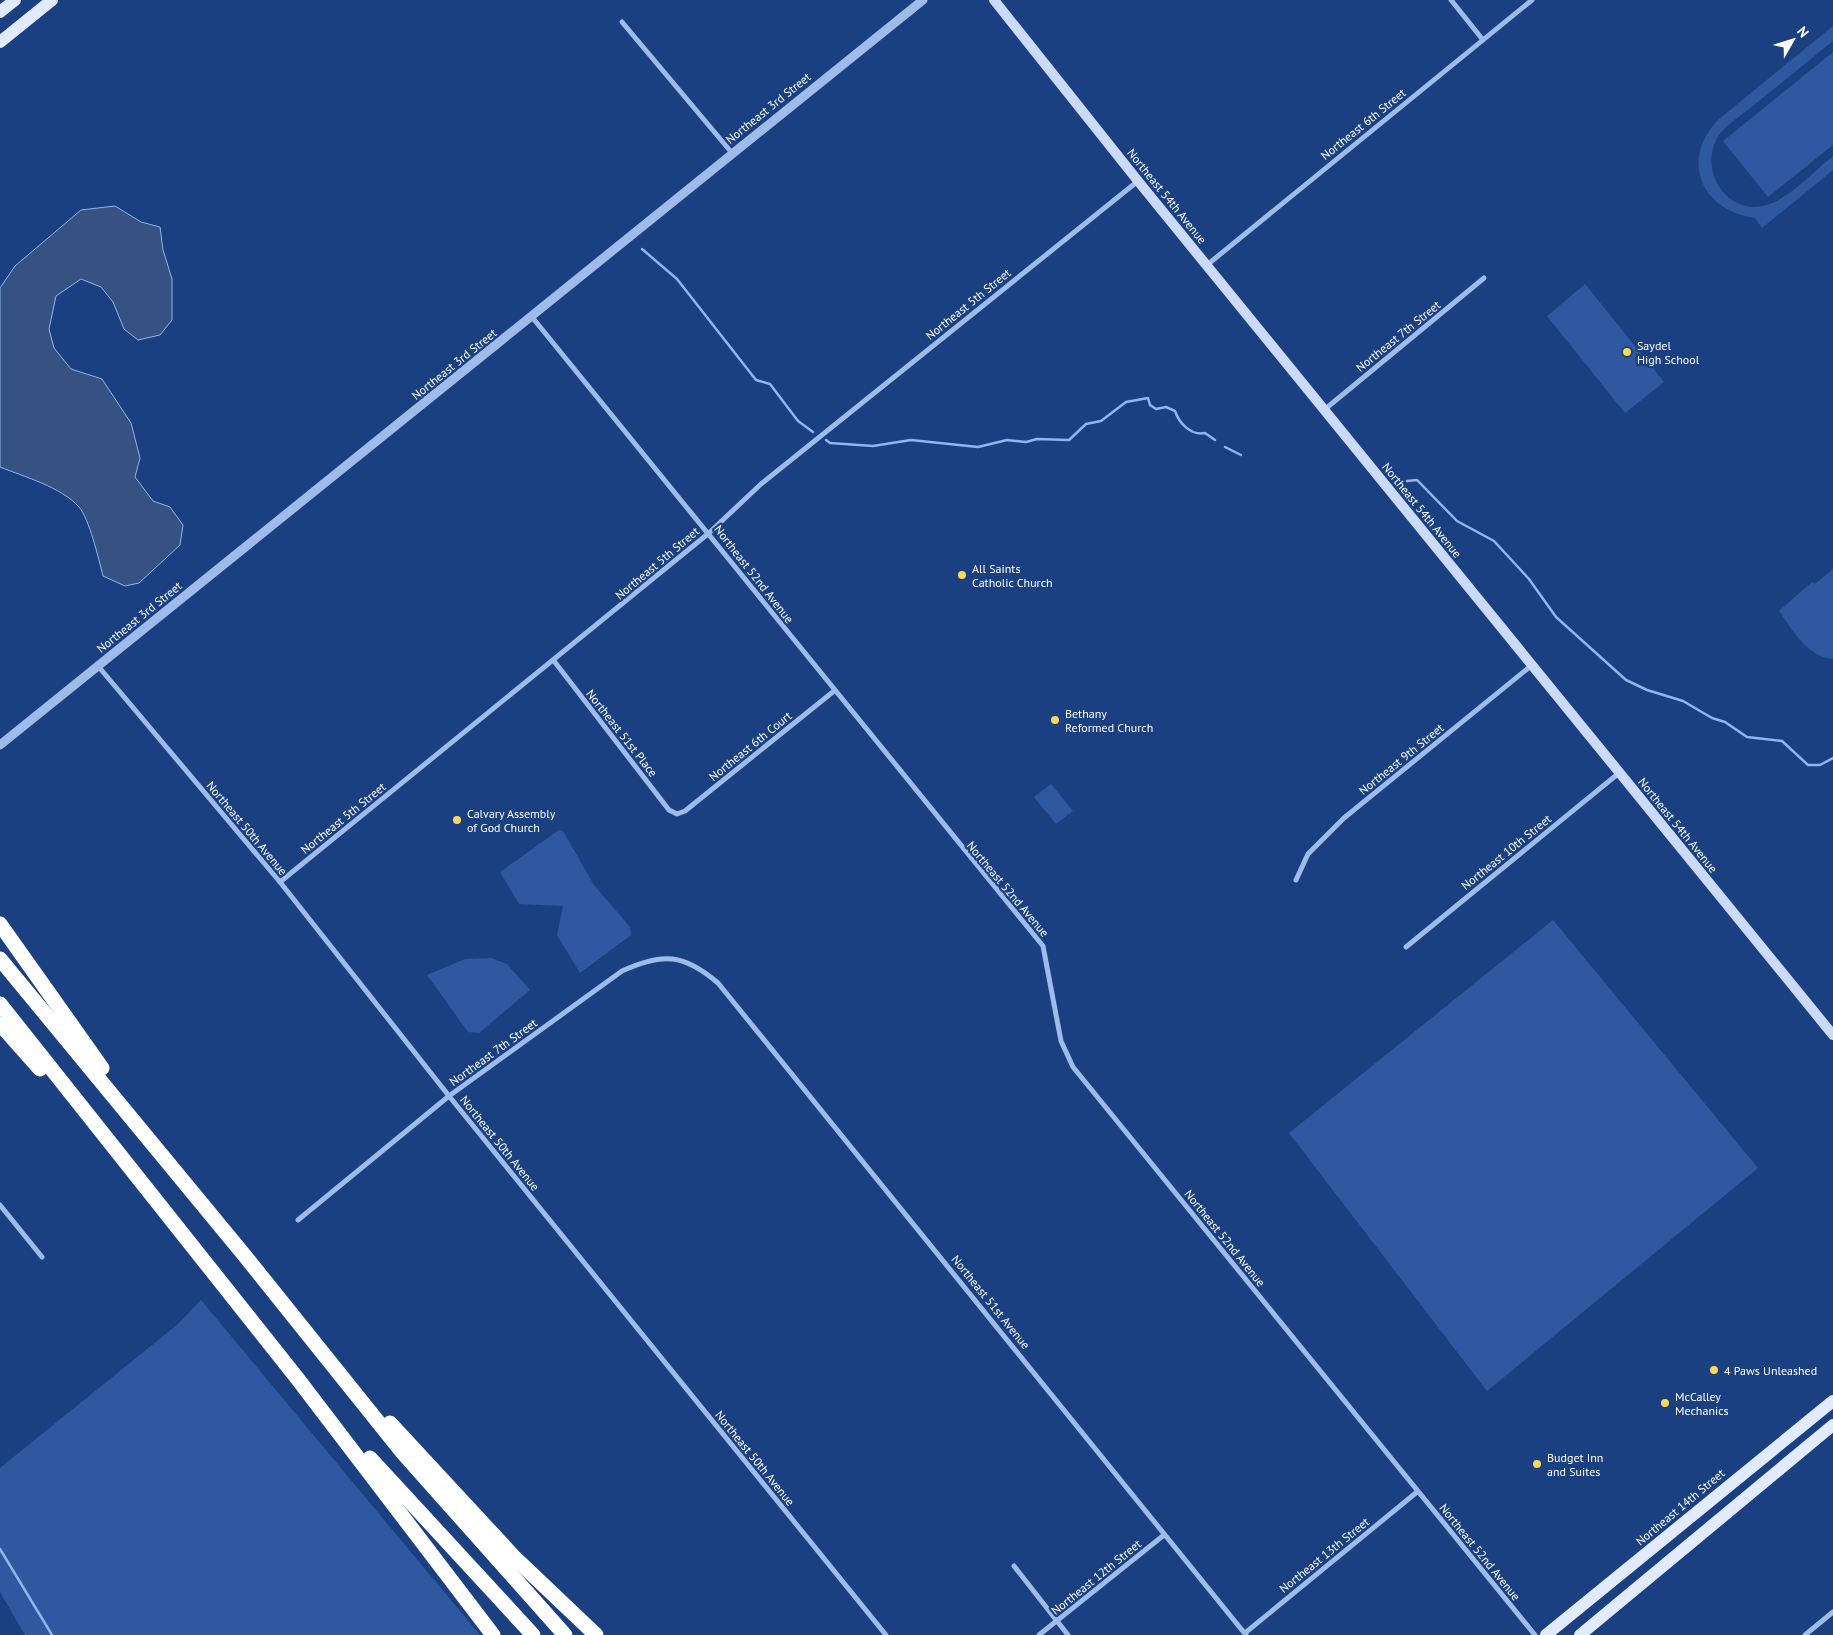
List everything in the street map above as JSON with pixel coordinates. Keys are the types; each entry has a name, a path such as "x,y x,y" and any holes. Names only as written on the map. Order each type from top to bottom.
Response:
{"highway":[{"path":"0,924 172,1167"},
{"path":"0,959 172,1167 403,1453 565,1635"},
{"path":"0,1004 296,1378 493,1635"},
{"path":"0,1024 149,1192"},
{"path":"323,1354 515,1558 596,1635"},
{"path":"296,1378 533,1635"}],"main road":[{"path":"0,12 15,0"},
{"path":"0,42 52,0"},
{"name":"Northeast 54th Avenue","path":"994,0 1324,410 1833,1035"},
{"name":"Northeast 14th Street","path":"1546,1635 1833,1401"},
{"path":"1580,1635 1833,1425"}],"street":[{"name":"Northeast 3rd Street","path":"0,745 923,0"},
{"path":"1451,0 1483,40"},
{"name":"Northeast 6th Street","path":"1207,265 1532,0"},
{"path":"622,22 732,153"},
{"name":"Northeast 5th Street","path":"280,882 709,533 761,484 1138,180"},
{"name":"Northeast 7th Street","path":"1324,410 1484,278"},
{"name":"Northeast 52nd Avenue","path":"532,317 1043,946 1061,1041 1073,1067 1535,1635"},
{"name":"Northeast 51st Place","path":"554,661 669,810 677,814"},
{"name":"Northeast 9th Street","path":"1296,880 1308,854 1344,818 1532,665"},
{"name":"Northeast 50th Avenue","path":"98,666 280,882 449,1096 886,1635"},
{"name":"Northeast 6th Court","path":"677,814 685,811 834,691"},
{"name":"Northeast 10th Street","path":"1406,947 1619,773"},
{"name":"Northeast 7th Street","path":"298,1220 449,1096 606,982 639,963 655,959 674,958 686,961 718,983"},
{"name":"Northeast 51st Avenue","path":"718,983 1246,1634"},
{"path":"0,1205 42,1257"},
{"name":"Northeast 13th Street","path":"1246,1634 1417,1492"},
{"name":"Northeast 12th Street","path":"1039,1635 1164,1535"},
{"path":"1014,1566 1068,1635"},
{"path":"1805,1635 1833,1612"}],"shaded area":[{"path":"1833,26 1833,41 1729,124 1720,133 1712,152 1715,178 1721,190 1731,199 1742,205 1755,207 1770,204 1787,195 1833,156 1833,170 1762,228 1755,218 1736,213 1721,205 1709,194 1702,181 1699,166 1700,150 1707,134 1719,119"},
{"path":"1833,52 1833,145 1768,197 1723,141"},
{"path":"115,206 141,222 160,227 163,250 172,279 172,320 160,335 138,340 124,329 113,302 101,287 81,279 56,296 49,329 54,348 71,369 102,379 131,423 140,458 135,477 153,501 170,507 183,525 180,545 139,583 125,586 103,576 90,529 79,507 53,488 0,467 0,288 15,266 81,210"},
{"path":"1585,284 1664,382 1625,413 1547,316"},
{"path":"1833,569 1833,659 1824,657 1808,648 1795,634 1779,611 1812,582 1815,584"},
{"path":"1051,784 1073,811 1056,824 1034,797"},
{"path":"559,830 563,831 594,885 630,927 631,935 580,973 557,935 563,906 519,904 500,872"},
{"path":"1553,920 1758,1168 1487,1391 1289,1133"},
{"path":"491,958 507,964 530,990 479,1033 468,1032 427,975 465,959"},
{"path":"201,1300 480,1635 25,1635 0,1592 0,1468 178,1324"}],"waterway":[{"path":"642,249 677,279 756,380 770,384 798,421 813,432"},
{"path":"826,440 830,443 873,446 911,440 978,447 1007,440 1026,442 1037,439 1069,440 1086,424 1101,421 1126,402 1148,398 1150,405 1156,409 1166,407 1175,411 1179,420 1190,431 1205,433 1215,440"},
{"path":"1225,447 1241,455"},
{"path":"1407,481 1417,480 1457,521 1494,541 1529,579 1556,617 1626,680 1647,690 1683,701 1712,718 1725,722 1747,737 1782,741 1808,765 1820,765 1833,758"},
{"path":"0,1549 52,1635"}],"place":[{"name":"Saydel High School","path":"1627,352"},
{"name":"All Saints Catholic Church","path":"962,575"},
{"name":"Bethany Reformed Church","path":"1055,720"},
{"name":"Calvary Assembly of God Church","path":"457,820"},
{"name":"4 Paws Unleashed","path":"1714,1370"},
{"name":"McCalley Mechanics","path":"1665,1403"},
{"name":"Budget Inn and Suites","path":"1537,1464"}]}
